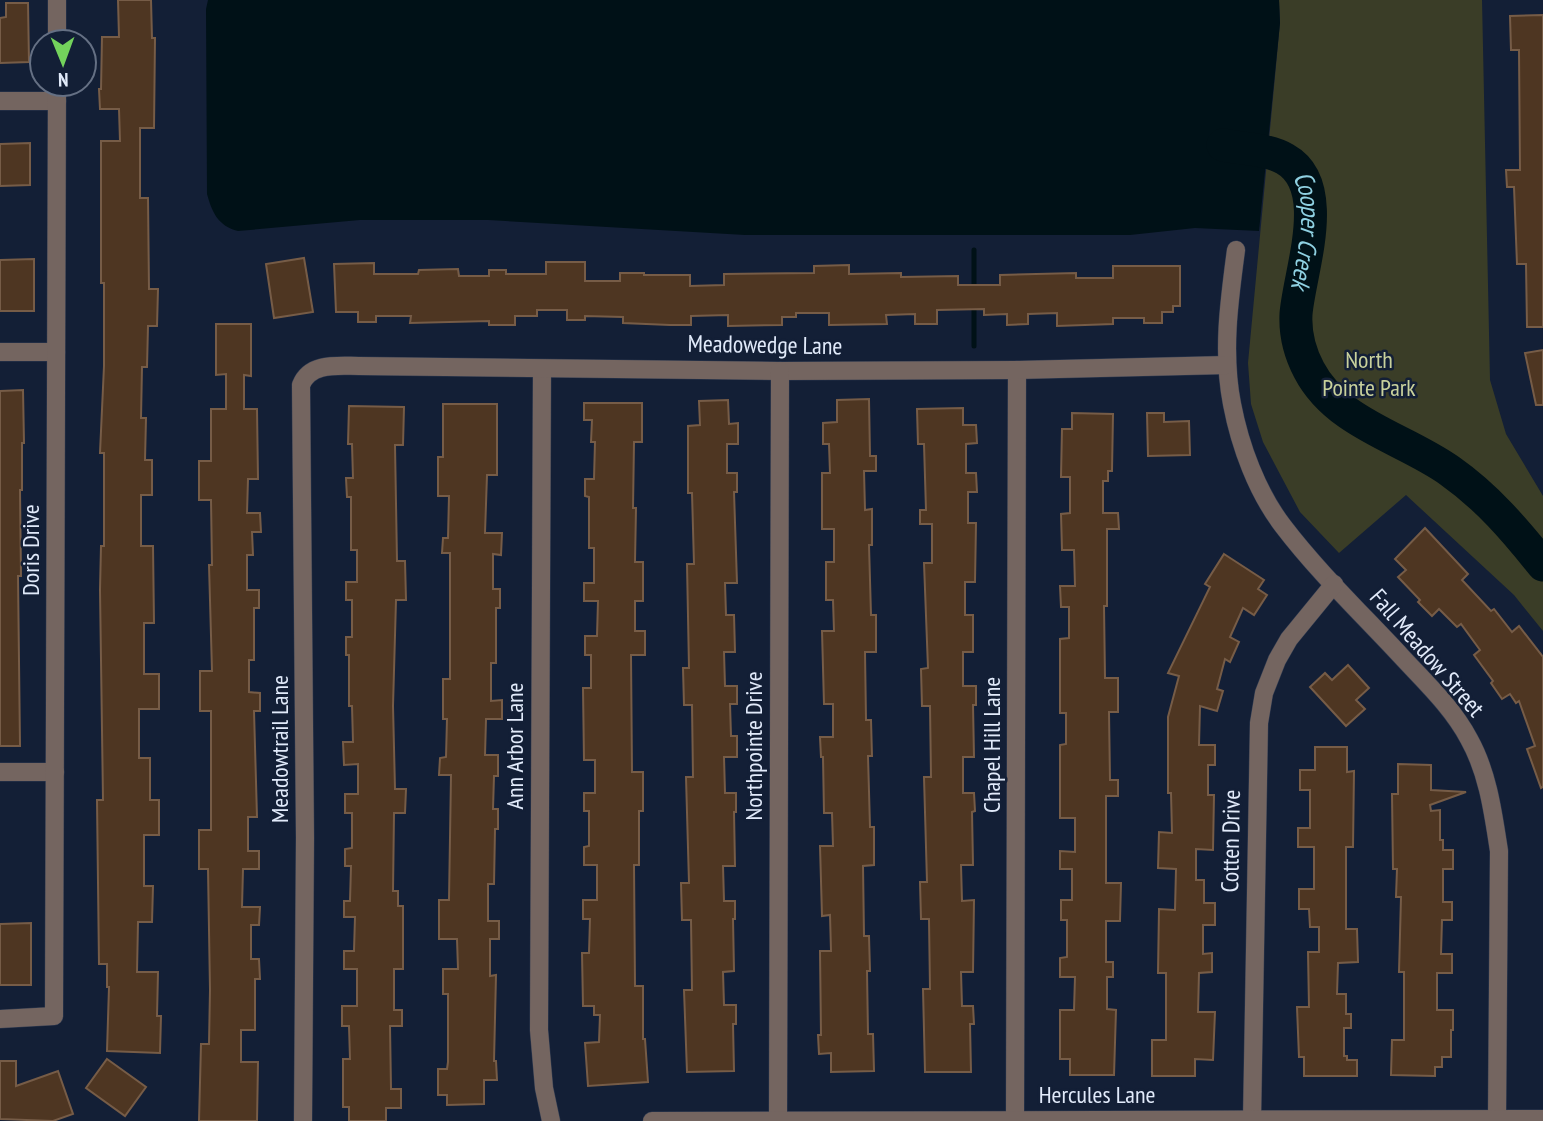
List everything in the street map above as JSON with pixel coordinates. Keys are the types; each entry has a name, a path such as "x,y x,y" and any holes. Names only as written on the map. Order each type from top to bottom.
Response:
{"street":[{"path":"57,0 57,28"},
{"path":"0,102 28,98"},
{"name":"Doris Drive","path":"0,1019 54,1016 57,98"},
{"name":"Fall Meadow Street","path":"1236,250 1229,303 1227,365 1231,404 1242,444 1260,486 1283,525 1442,700 1468,737 1483,769 1499,851 1497,1119"},
{"path":"0,352 56,352"},
{"name":"Meadowedge Lane","path":"304,376 322,367 780,371 1017,370 1227,365"},
{"name":"Ann Arbor Lane","path":"542,369 539,1030 544,1088 551,1121"},
{"name":"Chapel Hill Lane","path":"1015,1120 1017,370"},
{"name":"Northpointe Drive","path":"778,1120 780,371"},
{"name":"Meadowtrail Lane","path":"303,1121 301,385 304,376"},
{"name":"Cotten Drive","path":"1252,1120 1259,723 1264,693 1277,660 1289,639 1334,584"},
{"path":"0,772 55,772"},
{"name":"Hercules Lane","path":"652,1121 1543,1119"}],"green space":[{"name":"North Pointe Park","path":"1279,0 1482,0 1490,380 1506,434 1543,496 1543,631 1514,595 1406,495 1339,553 1300,512 1263,442 1251,404 1248,363 1280,23"}],"shaded area":[{"path":"208,0 1279,0 1280,23 1259,231 1195,228 1130,235 745,235 488,220 360,220 238,231 221,222 211,207 207,194"}],"building":[{"path":"118,0 151,0 152,38 155,38 154,128 140,128 140,198 148,198 149,289 158,289 157,326 148,326 147,367 142,367 141,418 146,418 145,460 152,460 152,495 141,495 141,546 153,546 154,623 144,623 144,674 159,674 159,709 139,709 139,758 150,758 150,800 159,800 159,835 144,835 144,886 153,886 152,922 138,922 137,972 158,972 160,1053 107,1051 107,964 99,964 97,800 103,800 100,590 101,546 104,546 104,453 100,453 104,366 101,141 120,141 119,109 100,109 99,89 102,37 119,37"},
{"path":"6,3 28,3 28,62 0,63 0,18 6,17"},
{"path":"1543,15 1543,327 1527,327 1526,264 1517,264 1514,187 1507,187 1506,170 1520,170 1519,50 1511,50 1510,16"},
{"path":"30,143 30,185 0,186 0,144"},
{"path":"304,258 313,312 274,318 266,264"},
{"path":"34,259 34,311 0,311 0,260"},
{"path":"546,262 585,262 585,281 620,281 620,273 690,275 690,286 724,285 724,274 814,273 814,266 849,265 849,274 958,276 958,285 1000,285 1000,275 1076,273 1076,278 1113,278 1113,266 1180,266 1180,306 1173,306 1173,312 1162,312 1162,323 1144,323 1144,318 1113,318 1113,324 1057,326 1057,313 1028,314 1028,324 1007,325 1007,314 984,315 984,309 937,310 937,324 915,324 915,314 886,315 887,324 829,325 829,313 796,313 796,317 782,317 782,325 728,326 728,315 691,316 691,325 670,325 623,323 623,317 585,316 585,320 567,320 567,310 537,310 537,316 515,316 515,325 489,325 489,321 410,323 411,316 376,316 376,322 358,322 358,312 336,312 334,264 374,263 374,274 418,274 419,270 458,269 459,276 489,276 489,270 506,270 506,274 546,274"},
{"path":"216,324 251,324 251,376 244,375 244,409 257,409 258,479 248,479 247,513 260,513 261,532 252,532 253,555 247,555 247,590 259,590 259,608 254,608 254,660 249,660 249,692 260,693 260,711 254,711 257,817 248,817 248,851 259,851 259,869 243,869 242,907 260,907 259,925 251,925 251,959 259,959 260,979 255,979 255,1030 241,1030 241,1062 258,1062 257,1121 199,1121 201,1044 209,1044 210,990 208,869 199,869 199,830 211,830 211,711 200,711 200,671 212,671 209,565 212,565 211,500 199,500 199,461 211,461 211,409 226,409 226,374 216,375"},
{"path":"1543,350 1543,405 1536,405 1525,353"},
{"path":"23,390 21,576 18,576 20,746 0,746 0,391"},
{"path":"869,399 870,456 876,456 876,471 864,471 865,510 872,509 872,545 869,545 871,615 876,615 876,652 865,652 866,720 871,720 872,756 868,756 874,865 863,866 864,936 869,936 868,1034 873,1034 874,1071 831,1072 831,1053 819,1054 818,1035 821,1035 820,951 831,951 830,915 822,916 820,846 833,846 832,813 824,813 820,737 833,737 833,704 824,704 822,631 834,631 833,600 826,600 826,562 834,562 834,529 822,529 822,473 830,473 829,444 823,444 823,423 837,422 837,400"},
{"path":"728,400 729,424 738,423 738,444 727,444 727,473 737,473 737,492 734,492 737,583 725,583 726,615 734,615 735,652 724,652 725,686 737,686 737,704 730,704 731,736 737,736 737,757 724,757 725,793 736,793 736,812 735,866 723,866 724,901 735,901 734,971 723,972 724,1005 736,1005 736,1024 733,1024 734,1071 687,1072 684,990 692,990 691,920 682,920 681,883 689,883 686,777 693,777 692,705 684,705 683,668 689,668 687,564 694,564 692,493 688,493 688,426 700,425 699,401"},
{"path":"584,403 642,403 642,442 634,442 633,508 636,508 635,562 643,562 643,601 635,601 635,631 645,631 645,655 631,655 632,772 643,772 643,811 639,811 639,865 634,865 635,986 643,986 643,1039 648,1082 588,1086 585,1043 599,1042 600,1015 594,1015 594,1006 583,1006 582,953 589,953 590,919 583,919 583,900 597,900 597,865 584,865 584,847 589,846 589,811 584,811 584,793 595,793 595,760 584,760 583,688 591,688 591,655 585,655 585,636 597,636 598,601 584,601 584,583 594,583 594,548 589,548 589,497 585,496 585,479 594,479 595,442 591,442 592,420 584,420"},
{"path":"443,404 497,404 497,475 487,475 485,533 502,533 501,555 493,554 493,589 500,589 500,608 496,608 496,663 491,663 491,701 502,700 502,719 486,719 485,755 498,755 498,776 494,776 493,809 498,809 498,829 495,829 494,884 488,884 488,921 499,921 499,939 490,939 490,976 496,975 494,1061 497,1080 484,1080 484,1104 447,1105 447,1095 438,1095 438,1069 447,1069 448,1062 448,994 443,994 443,969 458,969 457,939 439,939 439,900 449,900 451,775 439,775 440,758 446,757 447,719 443,719 443,679 450,679 450,553 442,553 443,538 448,538 449,496 438,496 438,457 443,457"},
{"path":"349,406 404,407 403,445 395,445 397,561 405,561 406,600 396,600 393,706 395,789 406,789 405,813 394,813 393,891 398,891 398,906 403,906 403,969 394,969 394,1010 402,1010 402,1026 390,1026 391,1089 401,1089 401,1108 386,1108 386,1121 349,1121 349,1107 343,1107 343,1059 350,1059 349,1026 342,1026 342,1006 357,1006 357,969 344,969 344,951 354,951 355,917 344,917 344,901 350,901 351,866 345,866 345,849 352,848 352,813 345,813 345,794 358,794 358,764 344,765 343,742 353,742 352,706 349,706 349,655 346,655 346,637 352,637 352,600 346,600 346,582 357,582 357,550 351,550 351,497 347,497 346,478 353,478 352,444 348,444"},
{"path":"963,408 963,425 976,425 977,443 966,444 966,473 976,473 977,492 968,492 968,523 976,523 975,582 965,582 965,615 973,615 973,652 963,652 963,686 976,686 976,705 973,705 974,757 963,757 963,793 974,793 973,865 961,865 962,901 974,900 973,972 961,972 962,1006 973,1006 974,1024 970,1024 971,1072 925,1072 923,989 930,989 929,919 921,919 920,882 927,882 924,777 931,777 930,706 922,706 921,669 928,668 924,563 932,563 932,524 920,524 920,510 926,510 924,444 918,444 917,409"},
{"path":"1072,413 1113,414 1112,471 1108,471 1108,481 1103,481 1103,513 1118,513 1119,529 1107,529 1107,606 1104,606 1105,678 1118,678 1118,712 1109,712 1110,780 1118,780 1118,796 1106,796 1106,883 1121,883 1120,921 1106,921 1106,962 1113,962 1113,977 1107,977 1107,1009 1116,1010 1114,1075 1070,1075 1070,1059 1060,1059 1060,1010 1074,1010 1075,977 1060,977 1060,958 1067,957 1067,920 1061,920 1061,900 1072,900 1072,869 1060,869 1060,851 1075,852 1075,818 1060,818 1060,745 1066,744 1066,713 1060,713 1060,639 1069,638 1069,607 1061,607 1060,586 1075,586 1074,550 1062,550 1061,514 1070,513 1070,477 1061,477 1062,429 1072,429"},
{"path":"1147,413 1164,413 1164,422 1189,421 1190,455 1148,456"},
{"path":"1425,528 1468,574 1462,580 1491,611 1494,609 1512,632 1519,626 1543,657 1541,788 1527,749 1535,746 1519,701 1516,703 1510,694 1502,699 1474,655 1480,650 1461,624 1457,627 1439,609 1432,616 1398,577 1406,570 1395,559"},
{"path":"1224,554 1264,580 1258,589 1267,595 1254,615 1243,608 1230,637 1239,642 1230,662 1225,659 1217,689 1223,691 1217,711 1200,706 1199,745 1215,745 1215,765 1208,765 1208,795 1214,795 1213,850 1196,849 1196,880 1204,880 1204,903 1215,903 1215,925 1203,925 1203,954 1212,953 1212,972 1199,973 1198,1012 1215,1012 1213,1060 1195,1059 1195,1076 1152,1076 1152,1040 1166,1040 1166,973 1158,973 1159,909 1175,910 1176,869 1158,868 1159,832 1172,833 1171,793 1168,793 1168,717 1179,676 1168,673 1210,587 1205,584"},
{"path":"1348,665 1369,688 1356,700 1365,709 1346,726 1310,687 1325,673 1332,680"},
{"path":"1315,747 1347,747 1347,772 1354,771 1353,847 1346,847 1346,929 1357,929 1358,962 1338,963 1337,994 1346,994 1346,1014 1351,1014 1351,1028 1344,1028 1344,1056 1347,1056 1347,1060 1357,1060 1357,1076 1304,1076 1304,1057 1299,1057 1297,1007 1309,1007 1308,952 1319,952 1319,927 1310,927 1309,909 1299,909 1299,889 1314,889 1314,847 1298,847 1298,828 1310,828 1310,790 1300,790 1300,770 1315,770"},
{"path":"1398,764 1431,765 1431,790 1466,792 1430,805 1431,811 1440,810 1440,840 1443,840 1443,850 1453,850 1453,869 1443,869 1443,902 1452,902 1452,920 1442,920 1441,954 1452,954 1452,973 1437,973 1437,1010 1453,1010 1451,1057 1442,1057 1442,1067 1435,1067 1435,1076 1391,1075 1392,1040 1404,1040 1404,972 1399,972 1401,897 1396,897 1397,869 1393,869 1392,794 1398,794"},
{"path":"31,923 31,985 0,985 0,924"},
{"path":"107,1059 146,1087 125,1116 86,1088"},
{"path":"0,1061 16,1061 16,1086 58,1071 73,1114 53,1121 0,1119"}],"waterway":[{"name":"Cooper Creek","path":"1223,145 1263,151 1285,159 1299,172 1307,189 1310,231 1298,297 1296,328 1306,363 1321,388 1336,404 1354,417 1432,459 1463,481 1500,515 1543,565"},
{"path":"974,250 974,290"},
{"path":"974,303 974,346"}]}
